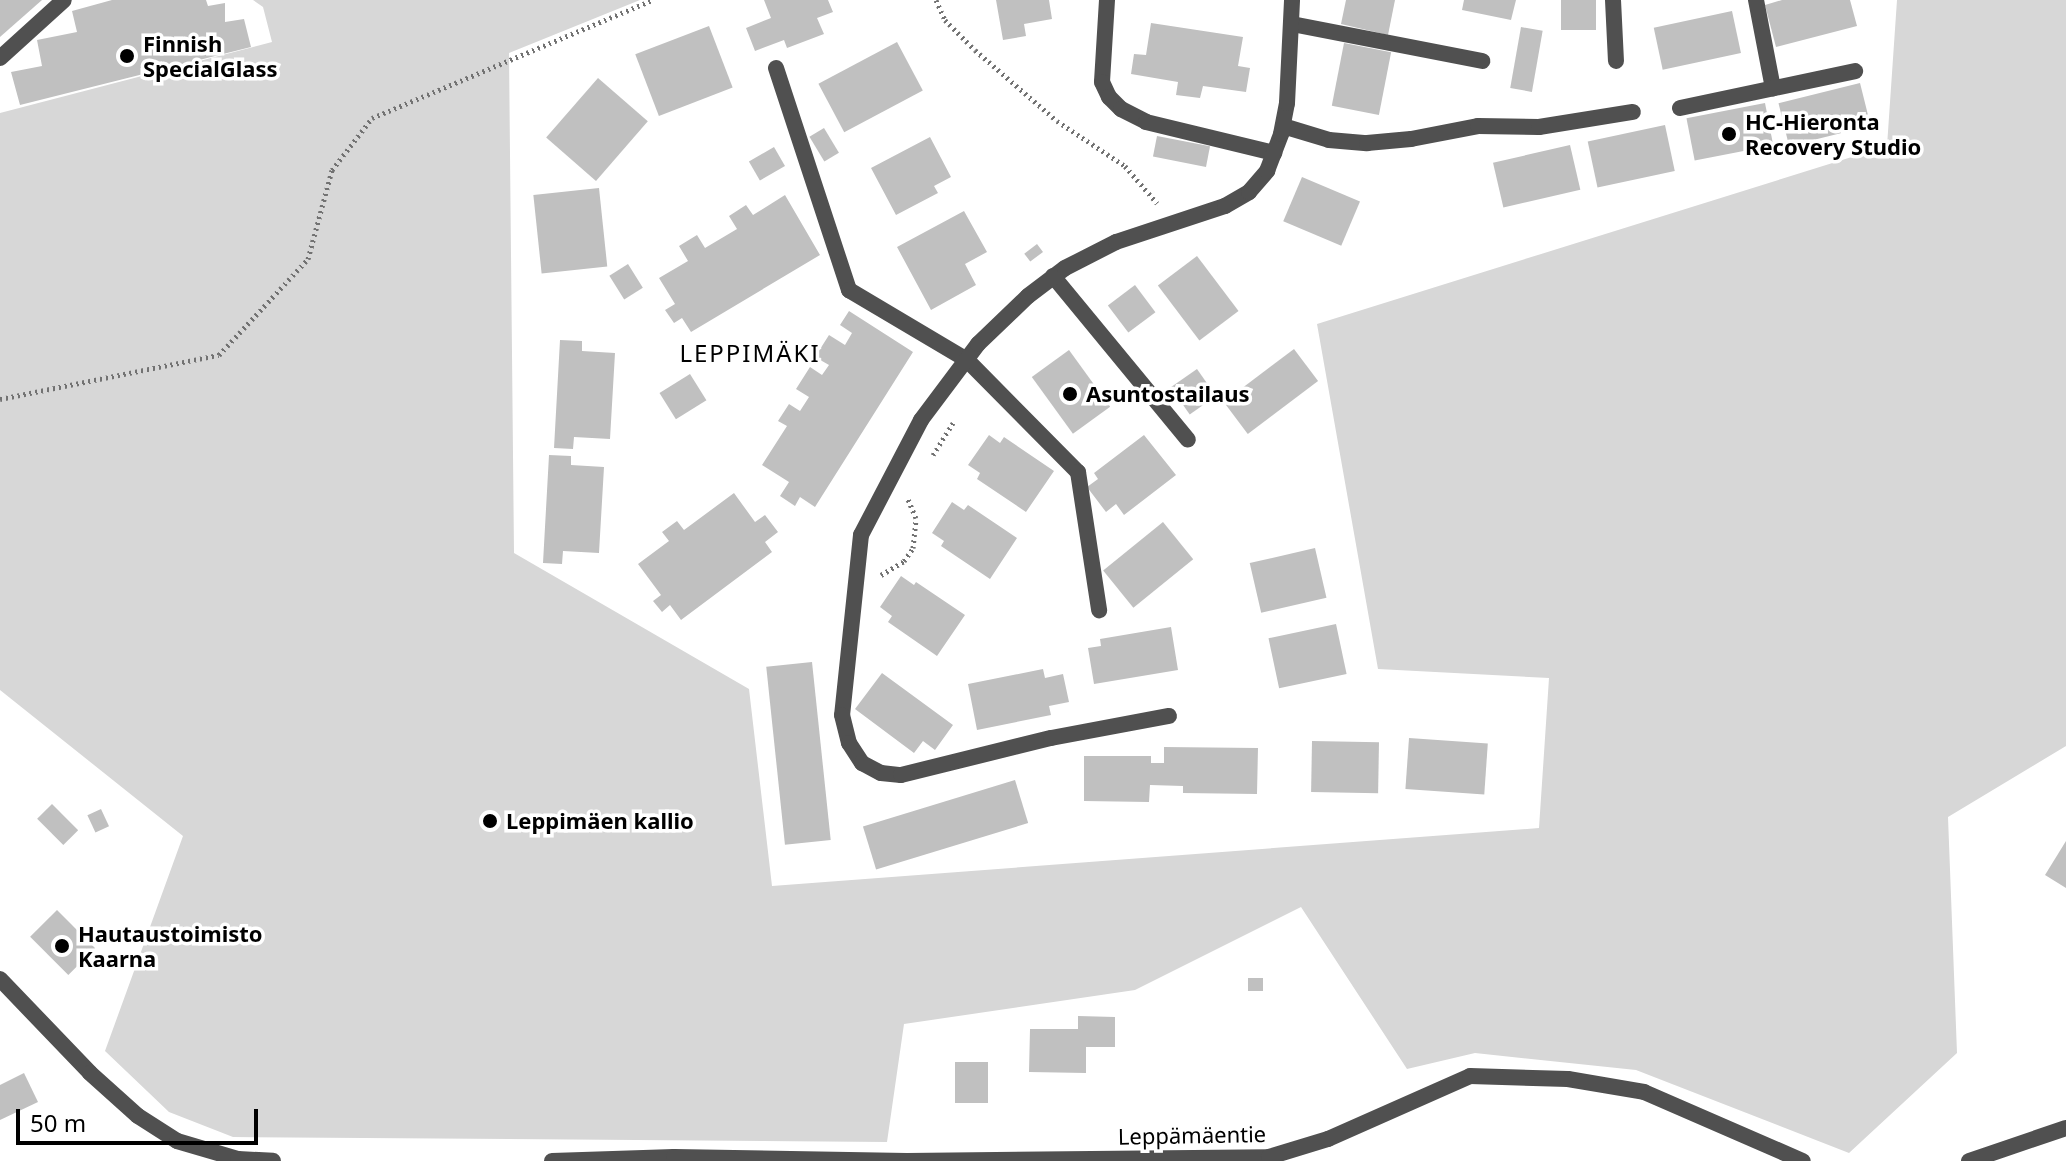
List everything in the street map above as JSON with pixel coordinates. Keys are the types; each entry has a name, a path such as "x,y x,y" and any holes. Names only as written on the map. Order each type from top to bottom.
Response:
{"street":[{"path":"0,58 64,0"},
{"path":"1107,0 1102,82 1109,97 1121,109 1146,122 1274,153"},
{"path":"1169,716 1051,738 901,775 881,773 862,763 849,743 842,715 861,535 921,420 978,344 1053,276 1116,242 1225,206 1249,192 1267,171 1283,126 1291,68 1292,0"},
{"path":"1613,0 1616,61"},
{"path":"1756,0 1773,88"},
{"path":"1292,24 1482,61"},
{"path":"776,68 849,290 967,360 1078,472 1099,610"},
{"path":"1680,108 1855,71"},
{"path":"1283,126 1329,140 1367,143 1411,139 1478,126 1539,127 1633,112"},
{"path":"1053,276 1188,440"},
{"path":"0,979 90,1073 138,1116 177,1141 238,1159 273,1161"},
{"name":"Leppämäentie","path":"552,1161 674,1157 923,1161 1270,1159 1328,1139 1470,1076 1568,1079 1644,1092 1803,1161"},
{"path":"1969,1161 2066,1128"}],"path":[{"path":"0,399 219,355 308,259 332,170 372,118 653,0"},
{"path":"936,0 945,20 975,50 1057,121 1125,166 1149,194"}],"shaded area":[{"path":"253,0 640,0 509,53 514,553 749,689 772,886 1539,828 1549,678 1378,669 1317,324 1887,146 1897,0 2066,0 2066,746 1948,817 1957,1053 1849,1153 1636,1070 1475,1053 1407,1069 1301,907 1135,990 904,1024 887,1142 233,1137 169,1112 105,1051 183,836 0,690 0,113 272,42 263,7"}],"building":[{"path":"0,0 42,0 0,37"},
{"name":"Finnish SpecialGlass","path":"112,0 206,0 208,6 225,3 225,22 244,19 251,47 20,105 11,72 42,66 37,40 77,32 72,11"},
{"path":"764,0 828,0 833,12 817,18 824,34 787,48 784,40 755,51 746,28 771,18"},
{"path":"996,0 1049,0 1052,19 1024,24 1026,36 1003,40"},
{"path":"1346,0 1395,0 1388,35 1341,24"},
{"path":"1464,0 1516,0 1511,20 1462,10"},
{"path":"1561,0 1596,0 1596,30 1561,30"},
{"path":"1782,0 1850,0 1857,26 1776,47 1765,5"},
{"path":"1732,11 1741,53 1663,70 1654,28"},
{"path":"1151,23 1243,37 1238,66 1250,68 1246,92 1203,86 1200,98 1176,95 1178,82 1131,74 1134,54 1146,55"},
{"path":"709,26 733,88 659,116 635,54"},
{"path":"1521,27 1543,31 1532,92 1510,88"},
{"path":"897,42 923,91 844,132 818,84"},
{"path":"1344,43 1391,52 1379,115 1332,106"},
{"path":"598,78 648,121 596,181 546,138"},
{"path":"1860,83 1871,126 1789,146 1778,103"},
{"path":"1765,103 1773,145 1695,160 1686,118"},
{"path":"1665,125 1675,171 1597,187 1588,141"},
{"path":"824,128 839,153 824,162 809,137"},
{"path":"1157,136 1210,146 1206,167 1153,157"},
{"path":"930,137 951,177 934,186 938,193 896,215 871,168"},
{"path":"1570,145 1580,190 1503,208 1493,163"},
{"path":"774,147 785,166 760,181 749,162"},
{"path":"1302,177 1360,202 1341,246 1283,221"},
{"path":"599,188 607,267 542,273 533,195"},
{"path":"785,195 820,255 691,332 682,318 674,323 665,310 675,304 659,278 688,261 679,246 697,235 705,248 737,229 729,216 746,205 753,215"},
{"path":"964,211 987,252 965,264 976,285 931,310 897,247"},
{"path":"1037,244 1043,252 1030,262 1024,254"},
{"path":"1197,256 1239,311 1199,341 1158,285"},
{"path":"628,264 643,288 624,299 609,276"},
{"path":"1135,285 1155,312 1128,333 1108,305"},
{"path":"849,311 913,352 815,507 800,497 795,506 780,496 789,482 762,465 787,426 778,421 789,404 800,411 809,397 796,389 810,367 822,375 829,365 815,357 829,335 845,345 852,333 840,325"},
{"path":"560,340 582,341 582,351 615,353 610,439 574,437 573,449 554,448"},
{"path":"1294,349 1318,381 1248,434 1224,402"},
{"path":"1069,350 1110,407 1073,434 1032,377"},
{"path":"1197,369 1216,396 1190,414 1171,387"},
{"path":"690,374 706,400 676,419 659,393"},
{"path":"989,435 1000,443 1004,437 1054,471 1026,512 977,479 980,473 968,465"},
{"path":"1144,435 1176,475 1124,515 1116,504 1106,512 1087,487 1098,479 1094,473"},
{"path":"549,455 571,456 571,465 604,467 599,553 563,551 562,564 543,563"},
{"path":"734,493 755,522 765,515 778,532 765,542 772,552 681,620 670,605 662,612 653,601 661,595 638,564 669,541 662,532 677,521 684,530"},
{"path":"952,502 964,510 968,505 1017,538 990,579 941,546 944,541 932,533"},
{"path":"1163,522 1193,559 1133,608 1103,570"},
{"path":"1315,548 1326,598 1261,613 1250,563"},
{"path":"901,576 914,585 916,582 965,615 937,656 888,622 892,616 880,607"},
{"path":"1336,624 1347,674 1279,688 1269,638"},
{"path":"1171,627 1178,670 1094,684 1088,648 1101,646 1100,639"},
{"path":"812,662 831,840 785,845 766,667"},
{"path":"1043,669 1045,678 1063,674 1069,702 1049,706 1051,715 977,730 968,684"},
{"path":"882,673 953,725 935,750 923,741 914,753 855,709"},
{"path":"1409,738 1488,744 1484,794 1405,789"},
{"path":"1312,741 1379,742 1378,793 1311,792"},
{"path":"1164,747 1258,748 1257,794 1183,793 1183,786 1150,785 1149,802 1084,801 1084,756 1151,756 1151,763 1164,763"},
{"path":"1015,780 1028,823 876,870 863,826"},
{"path":"52,804 78,830 63,845 37,819"},
{"path":"101,809 109,826 95,833 87,815"},
{"path":"2066,841 2066,888 2045,875"},
{"path":"57,910 95,948 68,975 30,937"},
{"path":"1248,978 1263,978 1263,991 1248,991"},
{"path":"1078,1016 1115,1017 1115,1047 1086,1047 1086,1073 1029,1072 1030,1029 1078,1029"},
{"path":"955,1062 988,1062 988,1103 955,1103"},
{"path":"24,1073 38,1102 0,1120 0,1085"}],"place":[{"name":"Finnish SpecialGlass","path":"127,56"},
{"name":"HC-Hieronta Recovery Studio","path":"1729,134"},
{"name":"Asuntostailaus","path":"1070,394"},
{"name":"Leppimäen kallio","path":"490,821"},
{"name":"Hautaustoimisto Kaarna","path":"62,946"}],"district":[{"name":"LEPPIMÄKI","path":"750,353"}]}
